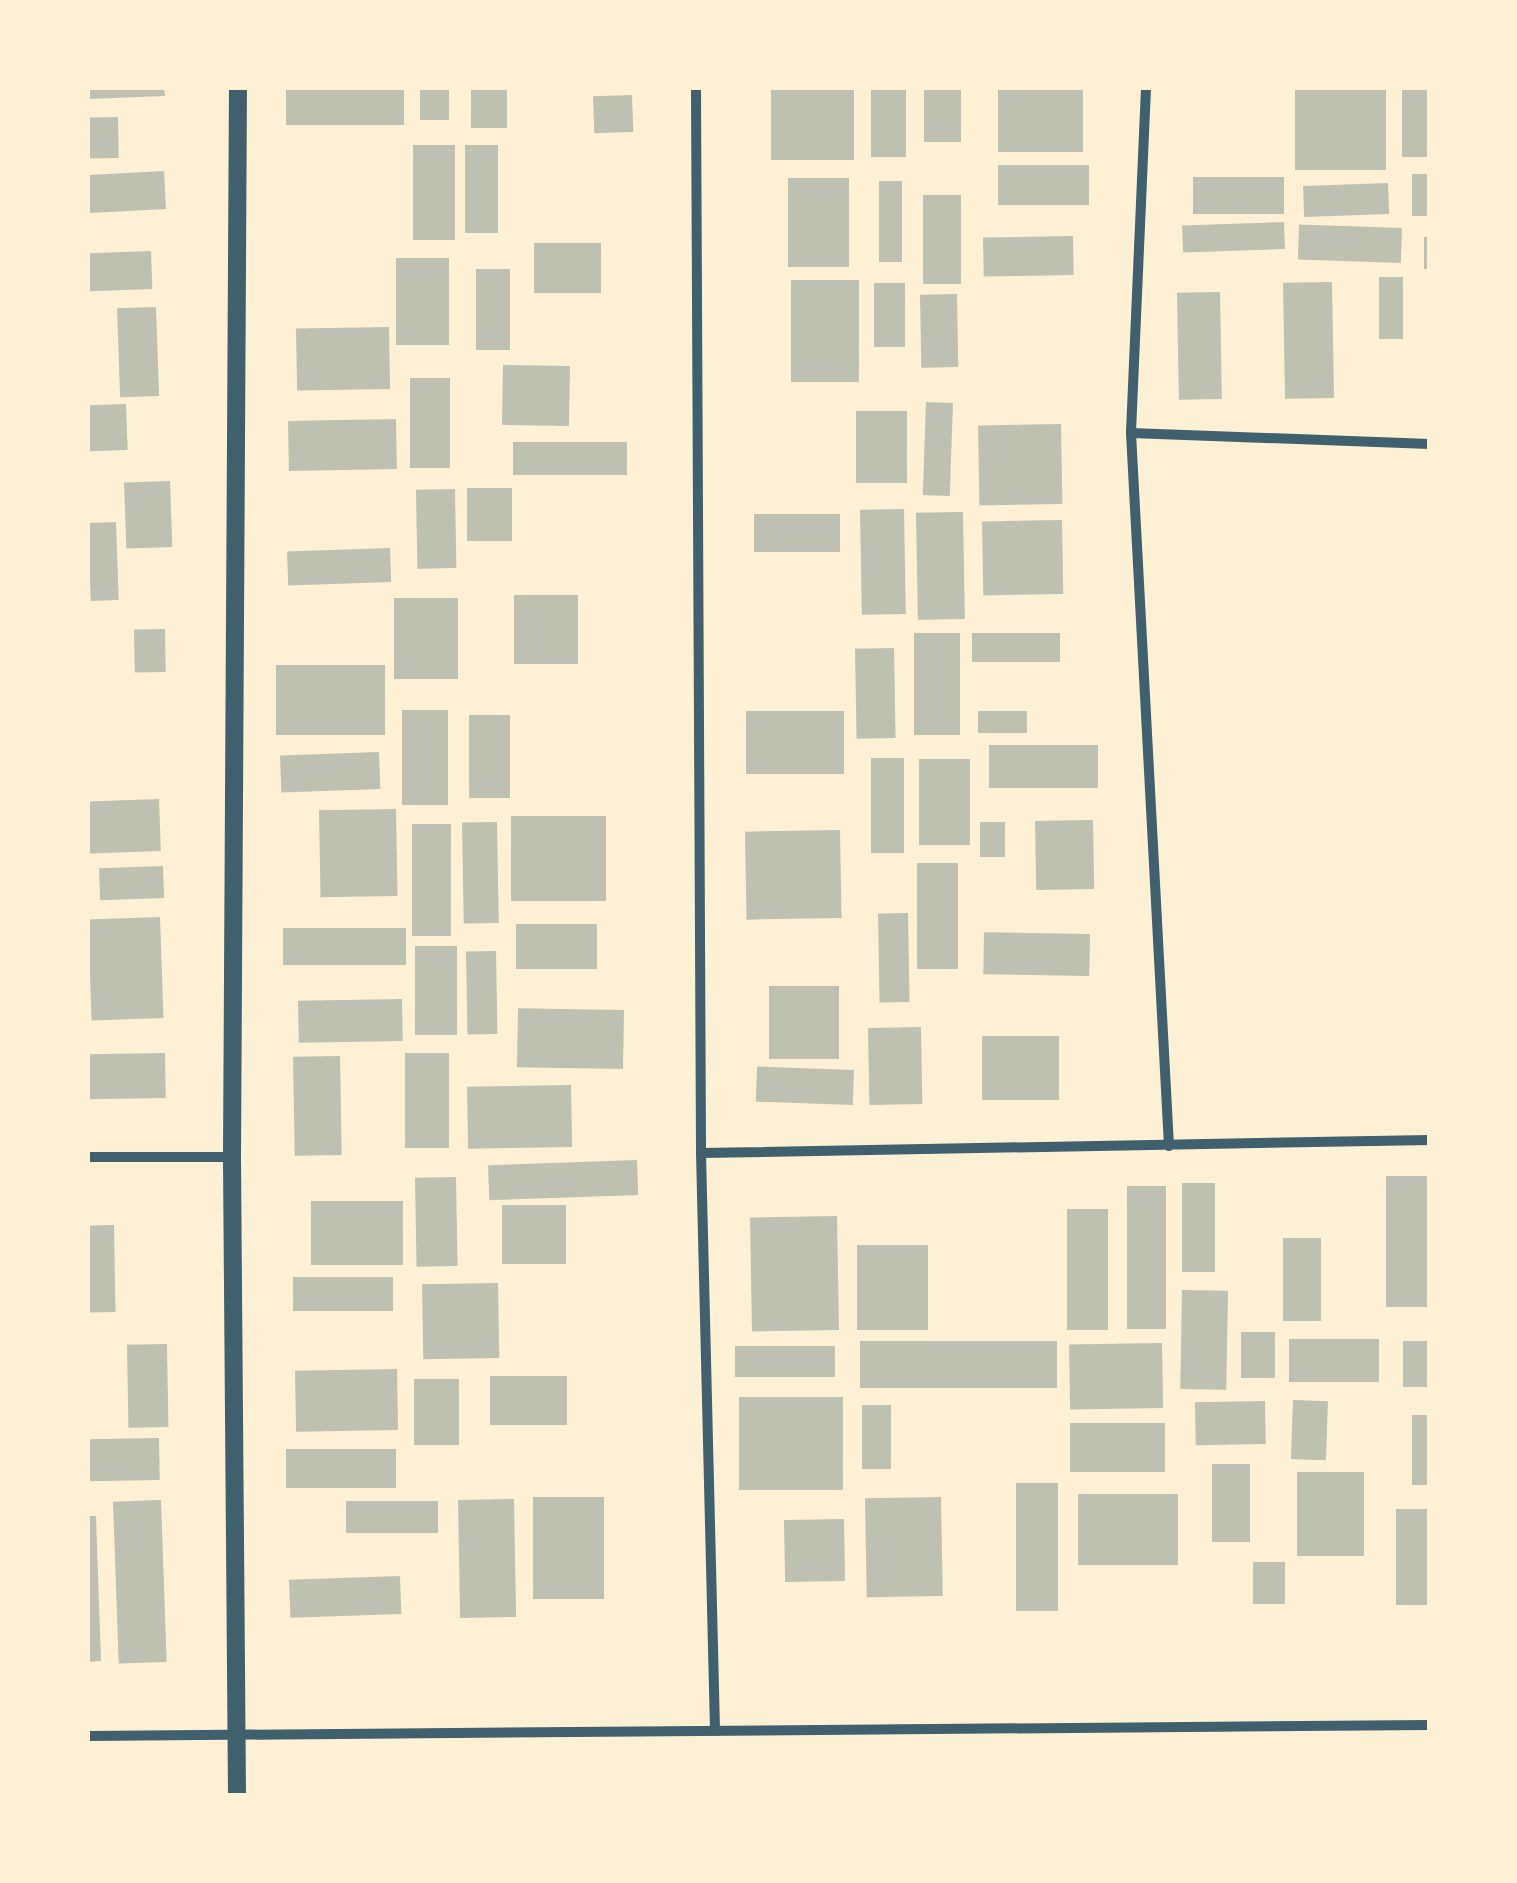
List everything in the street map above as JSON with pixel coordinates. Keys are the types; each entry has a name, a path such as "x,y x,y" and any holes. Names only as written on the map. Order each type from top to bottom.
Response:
{"street":[{"path":"237,1796 232,1157 238,88"},
{"path":"696,88 700,1152 715,1731"},
{"path":"1146,88 1131,433 1169,1146"},
{"path":"1131,433 1430,444"},
{"path":"700,1152 1430,1140"},
{"path":"88,1157 232,1157"},
{"path":"88,1736 1430,1725"}],"building":[{"path":"88,88 164,88 165,96 88,99"},
{"path":"286,88 404,88 404,125 286,125"},
{"path":"420,88 449,88 449,120 420,120"},
{"path":"471,88 507,88 507,128 471,128"},
{"path":"771,88 854,88 854,160 771,160"},
{"path":"871,88 906,88 906,157 871,157"},
{"path":"924,88 961,88 961,142 924,142"},
{"path":"998,88 1083,88 1083,152 998,152"},
{"path":"1295,88 1386,88 1386,170 1295,170"},
{"path":"1402,88 1430,88 1430,157 1402,157"},
{"path":"632,95 633,132 594,133 593,96"},
{"path":"118,117 119,158 89,159 88,118"},
{"path":"413,145 455,145 455,240 413,240"},
{"path":"465,145 498,145 498,233 465,233"},
{"path":"998,165 1089,165 1089,205 998,205"},
{"path":"164,171 166,209 90,213 88,175"},
{"path":"1412,174 1430,174 1430,216 1412,216"},
{"path":"1193,177 1284,177 1284,214 1193,214"},
{"path":"788,178 849,178 849,267 788,267"},
{"path":"879,181 902,181 902,262 879,262"},
{"path":"1388,183 1389,214 1304,217 1303,186"},
{"path":"923,195 961,195 961,284 923,284"},
{"path":"1284,222 1285,249 1183,253 1182,226"},
{"path":"1299,224 1402,228 1401,263 1298,259"},
{"path":"1073,236 1074,275 984,277 983,238"},
{"path":"1424,237 1430,237 1430,269 1424,269"},
{"path":"534,243 601,243 601,293 534,293"},
{"path":"151,251 152,289 89,291 88,253"},
{"path":"396,258 449,258 449,345 396,345"},
{"path":"476,269 510,269 510,350 476,350"},
{"path":"1379,277 1403,277 1403,339 1379,339"},
{"path":"791,280 859,280 859,382 791,382"},
{"path":"1332,282 1334,398 1285,399 1283,283"},
{"path":"874,283 905,283 905,347 874,347"},
{"path":"1220,292 1222,399 1179,400 1177,293"},
{"path":"957,294 958,367 921,368 920,295"},
{"path":"156,307 159,396 120,397 117,308"},
{"path":"389,327 390,389 297,391 296,329"},
{"path":"503,365 570,366 569,426 502,425"},
{"path":"410,378 450,378 450,468 410,468"},
{"path":"926,402 953,403 950,496 923,495"},
{"path":"126,404 128,450 90,451 88,405"},
{"path":"856,411 907,411 907,483 856,483"},
{"path":"396,419 397,469 289,471 288,421"},
{"path":"1061,424 1062,504 979,505 978,425"},
{"path":"513,442 627,442 627,475 513,475"},
{"path":"170,481 172,547 126,549 124,483"},
{"path":"467,488 512,488 512,541 467,541"},
{"path":"455,489 456,568 417,569 416,490"},
{"path":"904,509 906,614 862,615 860,510"},
{"path":"963,512 965,619 918,620 916,513"},
{"path":"754,514 840,514 840,552 754,552"},
{"path":"1062,520 1063,594 983,595 982,521"},
{"path":"116,522 119,600 91,601 88,523"},
{"path":"390,548 391,582 288,586 287,552"},
{"path":"514,595 578,595 578,664 514,664"},
{"path":"394,598 458,598 458,679 394,679"},
{"path":"165,629 166,672 135,673 134,630"},
{"path":"914,633 960,633 960,735 914,735"},
{"path":"972,633 1060,633 1060,662 972,662"},
{"path":"894,648 896,738 857,739 855,649"},
{"path":"276,665 385,665 385,735 276,735"},
{"path":"402,710 448,710 448,805 402,805"},
{"path":"746,711 844,711 844,774 746,774"},
{"path":"978,711 1027,711 1027,733 978,733"},
{"path":"469,715 510,715 510,798 469,798"},
{"path":"989,745 1098,745 1098,788 989,788"},
{"path":"379,752 380,789 281,792 280,755"},
{"path":"871,758 904,758 904,853 871,853"},
{"path":"919,759 970,759 970,845 919,845"},
{"path":"159,799 161,851 90,853 88,801"},
{"path":"396,809 398,896 321,897 319,810"},
{"path":"511,816 606,816 606,901 511,901"},
{"path":"1093,820 1094,889 1036,890 1035,821"},
{"path":"497,822 499,923 464,924 462,823"},
{"path":"980,822 1005,822 1005,857 980,857"},
{"path":"412,824 451,824 451,936 412,936"},
{"path":"840,830 842,918 747,920 745,832"},
{"path":"917,863 958,863 958,969 917,969"},
{"path":"163,866 164,898 100,900 99,868"},
{"path":"908,913 910,1002 880,1003 878,914"},
{"path":"160,917 164,1018 92,1020 88,920"},
{"path":"516,924 597,924 597,969 516,969"},
{"path":"283,928 406,928 406,965 283,965"},
{"path":"984,932 1090,934 1089,976 983,974"},
{"path":"415,946 457,946 457,1035 415,1035"},
{"path":"496,951 497,1034 467,1035 466,952"},
{"path":"769,986 839,986 839,1059 769,1059"},
{"path":"402,999 403,1041 299,1043 298,1001"},
{"path":"518,1008 624,1010 623,1069 517,1067"},
{"path":"921,1027 922,1104 869,1105 868,1028"},
{"path":"982,1036 1059,1036 1059,1100 982,1100"},
{"path":"165,1053 166,1098 89,1099 88,1054"},
{"path":"405,1053 449,1053 449,1148 405,1148"},
{"path":"340,1056 342,1155 295,1156 293,1057"},
{"path":"757,1067 854,1070 853,1105 756,1102"},
{"path":"571,1085 572,1147 468,1149 467,1087"},
{"path":"637,1160 638,1195 489,1200 488,1165"},
{"path":"1386,1176 1430,1176 1430,1307 1386,1307"},
{"path":"456,1177 458,1266 417,1267 415,1178"},
{"path":"1182,1183 1215,1183 1215,1272 1182,1272"},
{"path":"1127,1186 1166,1186 1166,1329 1127,1329"},
{"path":"311,1201 403,1201 403,1265 311,1265"},
{"path":"502,1205 566,1205 566,1264 502,1264"},
{"path":"1067,1209 1108,1209 1108,1330 1067,1330"},
{"path":"837,1216 839,1330 752,1332 750,1218"},
{"path":"88,1225 114,1225 116,1312 90,1312"},
{"path":"1283,1238 1321,1238 1321,1321 1283,1321"},
{"path":"857,1245 928,1245 928,1330 857,1330"},
{"path":"293,1277 393,1277 393,1311 293,1311"},
{"path":"498,1283 499,1358 423,1359 422,1284"},
{"path":"1182,1290 1228,1291 1226,1390 1180,1389"},
{"path":"1241,1332 1275,1332 1275,1378 1241,1378"},
{"path":"1289,1339 1379,1339 1379,1382 1289,1382"},
{"path":"860,1341 1057,1341 1057,1388 860,1388"},
{"path":"1403,1341 1430,1341 1430,1387 1403,1387"},
{"path":"1162,1343 1163,1408 1070,1410 1069,1345"},
{"path":"167,1344 168,1427 128,1428 127,1345"},
{"path":"735,1346 835,1346 835,1377 735,1377"},
{"path":"397,1369 398,1430 296,1432 295,1371"},
{"path":"490,1376 567,1376 567,1425 490,1425"},
{"path":"414,1379 459,1379 459,1445 414,1445"},
{"path":"739,1397 843,1397 843,1490 739,1490"},
{"path":"1293,1400 1328,1401 1326,1460 1291,1459"},
{"path":"1265,1401 1266,1444 1196,1445 1195,1402"},
{"path":"862,1405 891,1405 891,1469 862,1469"},
{"path":"1412,1415 1430,1415 1430,1485 1412,1485"},
{"path":"1070,1423 1165,1423 1165,1472 1070,1472"},
{"path":"159,1438 160,1480 89,1481 88,1439"},
{"path":"286,1449 396,1449 396,1488 286,1488"},
{"path":"1212,1464 1250,1464 1250,1542 1212,1542"},
{"path":"1297,1472 1364,1472 1364,1556 1297,1556"},
{"path":"1016,1483 1058,1483 1058,1611 1016,1611"},
{"path":"1078,1494 1178,1494 1178,1565 1078,1565"},
{"path":"533,1497 604,1497 604,1599 533,1599"},
{"path":"941,1497 943,1596 867,1597 865,1498"},
{"path":"514,1499 516,1617 460,1618 458,1500"},
{"path":"161,1500 167,1662 119,1664 113,1502"},
{"path":"346,1501 438,1501 438,1533 346,1533"},
{"path":"1396,1509 1430,1509 1430,1605 1396,1605"},
{"path":"88,1516 96,1516 101,1661 88,1662"},
{"path":"844,1519 845,1581 785,1582 784,1520"},
{"path":"1253,1562 1285,1562 1285,1604 1253,1604"},
{"path":"400,1576 401,1614 290,1618 289,1580"}]}
